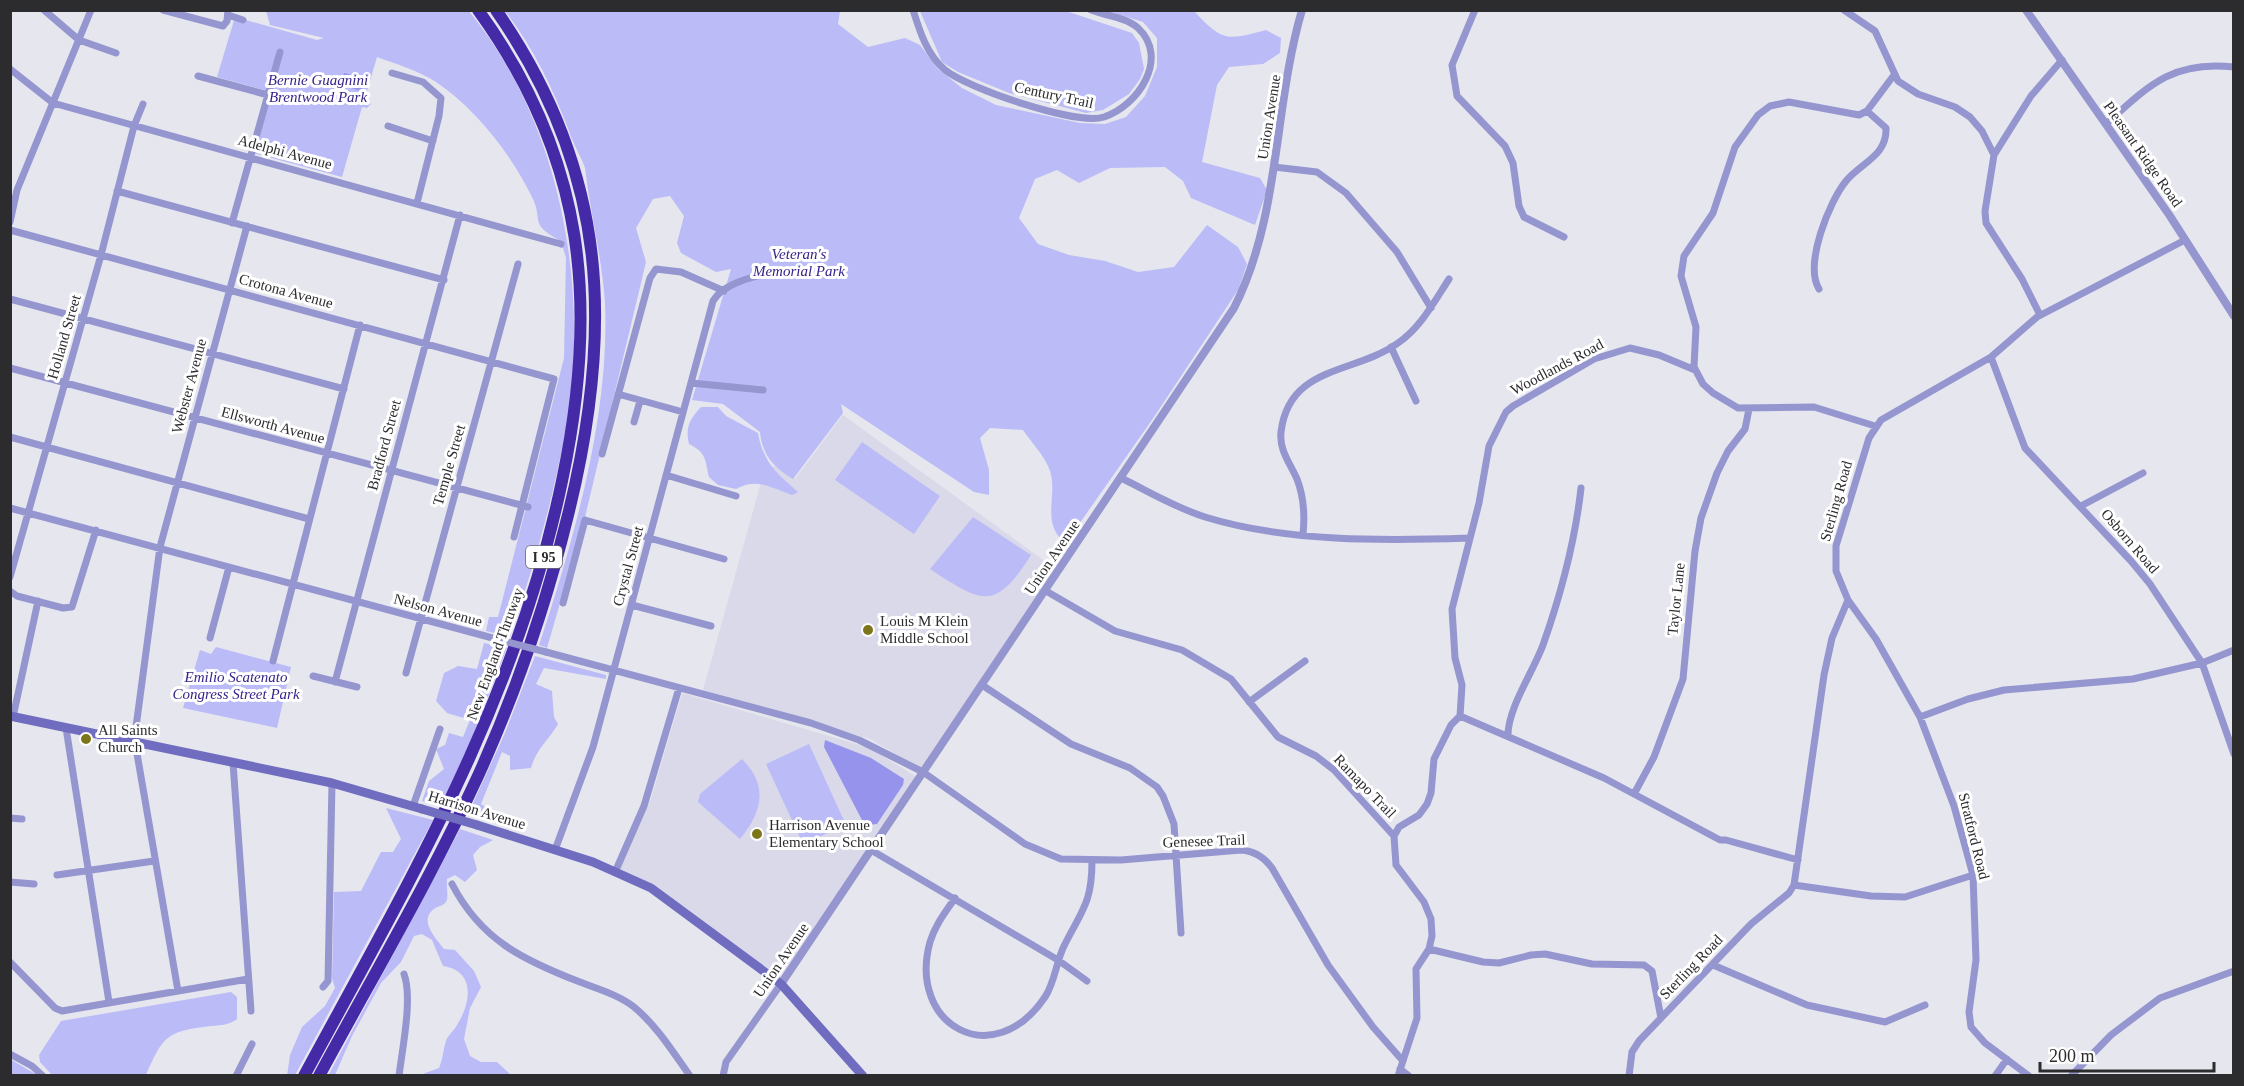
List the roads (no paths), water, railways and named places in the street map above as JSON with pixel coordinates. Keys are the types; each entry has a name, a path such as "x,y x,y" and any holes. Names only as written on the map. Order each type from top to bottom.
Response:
{"highway":[{"name":"New England Thruway","path":"304,1076 447,810 491,713 540,572 560,490 576,406 582,342 582,300 575,236 566,195 546,134 529,94 509,57 478,10"},
{"name":"New England Thruway","path":"319,1076 450,832 499,727 552,578 573,496 590,412 596,360 597,307 594,265 583,202 568,152 549,103 530,64 496,10"}],"main road":[{"name":"Harrison Avenue","path":"12,717 332,783 477,825 616,870 660,894 781,984 863,1076"}],"street":[{"path":"44,10 79,40 116,53"},
{"path":"10,222 17,190 91,10"},
{"path":"164,10 223,26 228,13 243,20"},
{"name":"Century Trail","path":"913,10 923,41 945,70 997,96 1063,113 1097,118 1105,117 1130,103 1146,82 1151,64 1150,52 1140,29 1123,20 1091,10"},
{"name":"Union Avenue","path":"723,1076 726,1062 1046,591 1234,308 1250,278 1262,238 1302,10"},
{"path":"1475,10 1452,65 1454,86 1464,104 1505,146 1513,163 1519,206 1524,217 1564,237"},
{"path":"1844,10 1875,31 1889,58 1894,75 1908,88 1955,107 1970,117 1982,131 1994,155"},
{"name":"Pleasant Ridge Road","path":"2026,10 2185,240 2234,316"},
{"path":"232,223 280,52"},
{"path":"2040,315 2022,279 1986,223 1986,211 1994,155 2031,96 2062,60"},
{"path":"2106,124 2151,85 2179,71 2204,64 2234,66"},
{"name":"Adelphi Avenue","path":"10,69 53,103 561,244"},
{"path":"392,73 415,79 433,90 441,98 442,103 417,203"},
{"path":"1894,75 1867,111 1859,115 1800,103 1776,104 1758,115 1735,147 1713,213 1688,248 1681,265 1682,287 1696,327 1695,370 1713,393 1732,405 1749,409 1814,407 1875,426 1902,407 1991,357 2040,315 2185,240"},
{"path":"198,76 268,95"},
{"name":"Holland Street","path":"10,577 30,514 134,126 143,104"},
{"path":"1819,289 1813,274 1816,254 1833,203 1848,178 1880,152 1886,138 1886,128 1867,111"},
{"path":"388,126 433,141"},
{"path":"1274,167 1317,172 1346,193 1397,252 1431,308"},
{"path":"10,181 17,190"},
{"path":"117,191 444,280"},
{"name":"Bradford Street","path":"335,682 460,215"},
{"name":"Webster Avenue","path":"178,990 135,742 160,548 247,226"},
{"name":"Crotona Avenue","path":"10,230 554,379 525,507"},
{"name":"Temple Street","path":"406,673 518,264"},
{"path":"602,454 650,278 656,269 666,268 681,272 724,291 752,276 776,272"},
{"path":"1303,534 1303,502 1298,481 1284,455 1280,436 1288,406 1295,395 1312,380 1391,347 1420,324 1449,279"},
{"name":"Crystal Street","path":"555,850 585,772 713,301 724,291"},
{"path":"10,299 344,389"},
{"path":"273,661 360,325"},
{"path":"1391,347 1416,401"},
{"name":"Woodlands Road","path":"1460,716 1462,685 1455,658 1452,609 1479,503 1489,446 1506,412 1594,359 1630,348 1659,355 1695,370"},
{"name":"Osborn Road","path":"1991,357 2025,448 2081,506 2150,584 2202,663 2234,754"},
{"name":"Ellsworth Avenue","path":"10,368 525,507"},
{"path":"691,382 763,390"},
{"path":"618,394 682,412"},
{"path":"634,422 640,401"},
{"name":"Taylor Lane","path":"1634,794 1654,757 1683,679 1695,550 1701,518 1719,468 1744,429 1749,409"},
{"name":"Sterling Road","path":"1848,600 1836,571 1836,546 1869,438 1875,426"},
{"path":"10,437 309,519"},
{"path":"2081,506 2144,473"},
{"path":"666,475 736,496"},
{"path":"1121,478 1204,517 1262,529 1388,540 1469,538"},
{"path":"1508,735 1511,716 1542,648 1562,588 1581,488"},
{"path":"514,537 525,507"},
{"name":"Nelson Avenue","path":"10,508 811,723 860,740 922,772"},
{"path":"562,603 585,520 724,559"},
{"path":"11,591 70,609 96,530"},
{"path":"210,638 229,567"},
{"name":"Ramapo Trail","path":"1046,591 1115,631 1193,655 1231,679 1278,737 1316,756 1334,770 1394,836"},
{"path":"1848,600 1832,638 1824,675 1794,885 1839,892 1905,897 1973,875"},
{"name":"Stratford Road","path":"1848,600 1876,639 1920,717 1954,806 1973,875 1976,960 1969,1012 1971,1027 1984,1043 2029,1076"},
{"path":"12,717 38,601"},
{"path":"632,605 711,626"},
{"path":"1920,717 2004,690 2133,678 2202,663 2234,650"},
{"path":"1249,702 1305,661"},
{"path":"313,676 357,687"},
{"path":"982,685 1071,744 1130,768 1151,781 1163,796 1171,814 1181,933"},
{"path":"616,870 644,806 679,688"},
{"path":"1409,1076 1400,1069 1418,1010 1416,969 1429,949 1432,936 1431,919 1416,888 1395,865 1394,836 1399,826 1419,815 1427,804 1431,793 1434,759 1451,725 1460,716 1508,735 1634,794 1720,840 1798,860"},
{"path":"66,728 109,1002"},
{"path":"417,807 440,729"},
{"path":"233,763 251,1011"},
{"name":"Genesee Trail","path":"922,772 1025,844 1061,860 1092,861 1240,850 1265,859 1328,965 1400,1069"},
{"path":"323,987 328,981 332,783"},
{"path":"10,818 22,819"},
{"path":"871,850 1058,960 1087,981"},
{"path":"57,875 154,861"},
{"path":"955,898 938,920 930,940 927,955 928,986 939,1013 961,1031 977,1036 993,1035 1026,1018 1049,990 1058,960 1087,904 1092,883 1092,861"},
{"path":"10,882 34,884"},
{"path":"452,884 465,910 504,946 553,972 613,995 633,1006 672,1050 690,1076"},
{"name":"Sterling Road","path":"1629,1076 1632,1052 1639,1041 1751,924 1789,893 1794,885"},
{"path":"1429,949 1483,962 1499,963 1545,954 1592,964 1644,965 1652,971 1661,1018"},
{"path":"10,962 59,1011 248,979"},
{"path":"1713,965 1807,1005 1885,1022 1925,1005"},
{"path":"2071,1076 2111,1035 2160,998 2234,971"},
{"path":"399,1076 407,982 404,974"},
{"path":"236,1076 252,1044"},
{"path":"10,1054 32,1066 43,1076"},
{"path":"1995,1076 2007,1059"}],"place":[{"name":"Louis M Klein Middle School","path":"868,630"},
{"name":"All Saints Church","path":"86,739"},
{"name":"Harrison Avenue Elementary School","path":"757,834"}],"park label":[{"name":"Bernie Guagnini Brentwood Park","path":"318,88"},
{"name":"Veteran's Memorial Park","path":"799,262"},
{"name":"Emilio Scatenato Congress Street Park","path":"236,686"}]}
